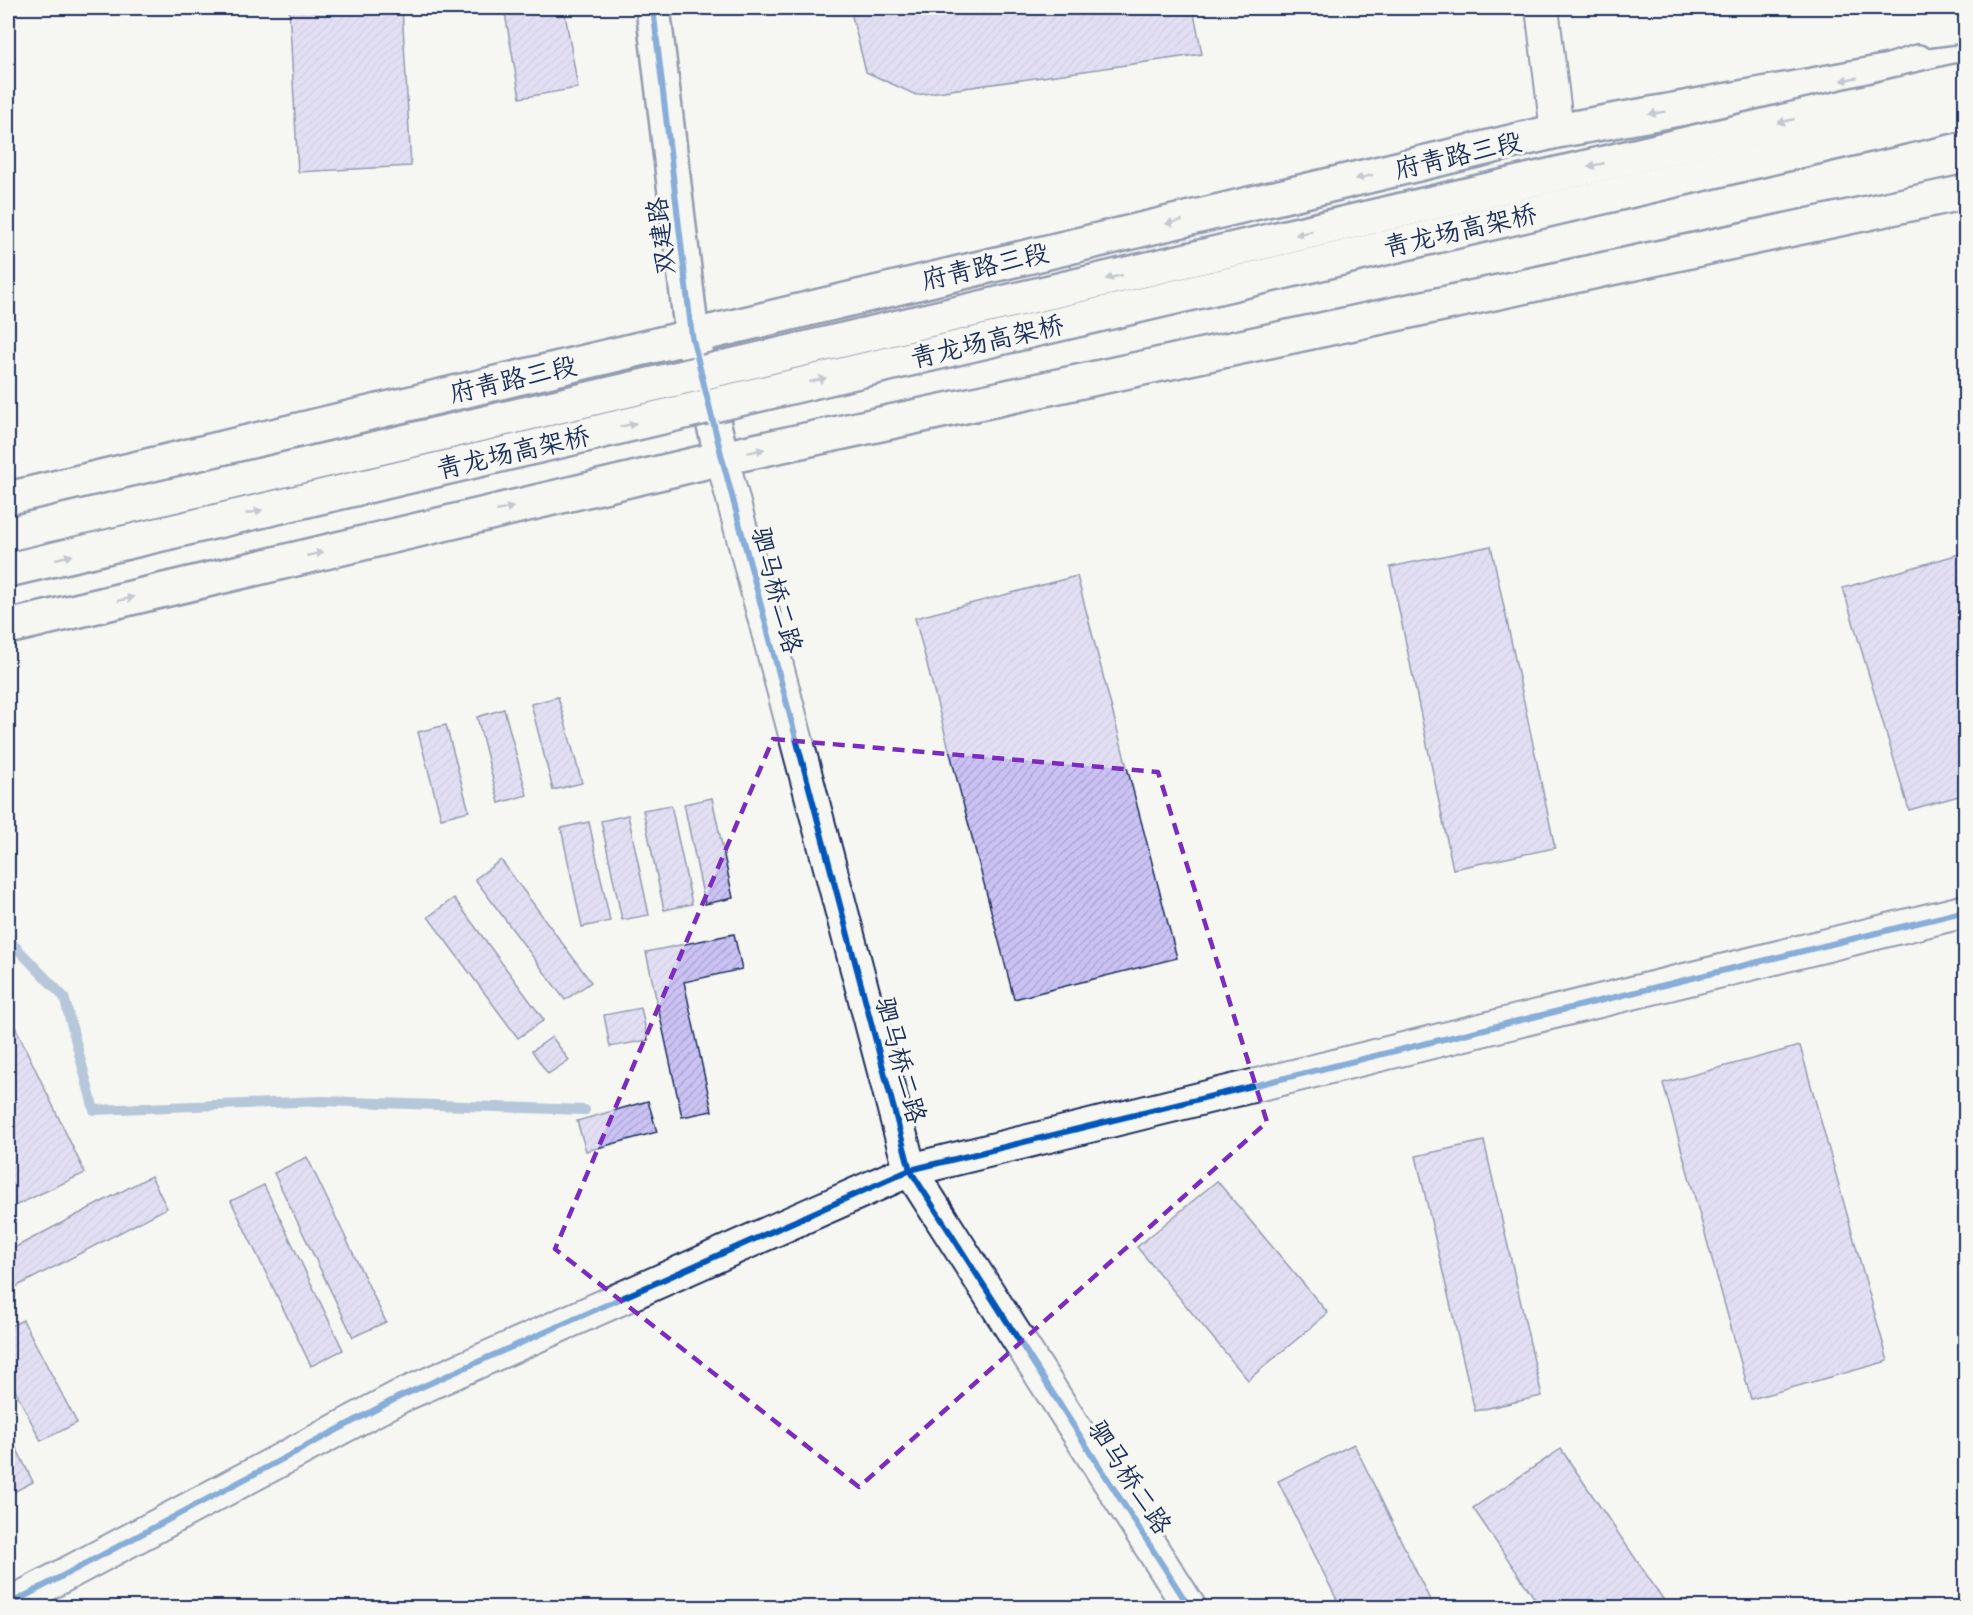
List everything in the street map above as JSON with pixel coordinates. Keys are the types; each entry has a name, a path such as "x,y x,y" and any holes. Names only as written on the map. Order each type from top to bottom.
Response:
{"main road":[{"name":"双建路","path":"653,8 692,336 722,458"},
{"name":"府青路三段","path":"8,499 1557,131 1890,71 1965,46"},
{"path":"1890,71 1965,61"},
{"name":"青龙场高架桥","path":"8,534 1965,80"},
{"name":"青龙场高架桥","path":"8,570 1965,112"},
{"path":"8,627 722,458 1965,195"}],"street":[{"path":"1542,8 1557,131"},
{"name":"驷马桥二路","path":"722,458 910,1170 1190,1608"},
{"path":"8,1605 399,1397 910,1170 1965,911"}],"highlighted area":[{"path":"773,739 1158,772 1267,1122 859,1487 555,1249"}],"building":[{"path":"289,8 402,8 411,166 298,172"},
{"path":"504,8 564,8 578,88 520,98"},
{"path":"850,8 1193,8 1202,54 916,95 866,72"},
{"path":"1491,546 1555,848 1453,869 1390,567"},
{"path":"1966,552 1966,794 1909,810 1843,588"},
{"path":"1077,576 1177,958 1014,999 915,618"},
{"path":"558,697 582,783 553,790 531,704"},
{"path":"504,709 527,795 499,803 477,717"},
{"path":"446,725 469,811 441,818 418,732"},
{"path":"712,798 733,898 705,904 684,804"},
{"path":"671,805 692,904 664,910 643,810"},
{"path":"628,815 649,915 622,920 601,821"},
{"path":"589,822 610,921 582,927 561,828"},
{"path":"501,860 591,982 565,1000 475,879"},
{"path":"454,898 544,1020 518,1038 428,917"},
{"path":"734,934 742,969 684,982 712,1111 682,1117 646,952"},
{"path":"641,1008 648,1040 610,1047 604,1015"},
{"path":"8,1012 85,1173 8,1209"},
{"path":"552,1037 569,1060 548,1074 532,1051"},
{"path":"1800,1046 1888,1361 1751,1399 1663,1083"},
{"path":"648,1101 657,1132 586,1151 577,1121"},
{"path":"1484,1141 1542,1396 1475,1411 1416,1156"},
{"path":"307,1157 386,1322 353,1337 274,1173"},
{"path":"151,1176 167,1208 8,1291 8,1251"},
{"path":"1217,1181 1328,1313 1248,1380 1137,1247"},
{"path":"264,1185 343,1350 311,1366 231,1201"},
{"path":"23,1320 77,1423 41,1441 8,1376 8,1327"},
{"path":"8,1431 33,1482 8,1495"},
{"path":"1354,1444 1434,1608 1341,1608 1278,1481"},
{"path":"1561,1449 1669,1608 1541,1608 1473,1508"}],"waterway":[{"path":"8,939 64,997 94,1110 322,1101 585,1110"}],"cycle path":[{"path":"653,8 692,336 722,458 910,1170 1190,1608"},
{"path":"8,1605 399,1397 910,1170 1966,911"}]}
